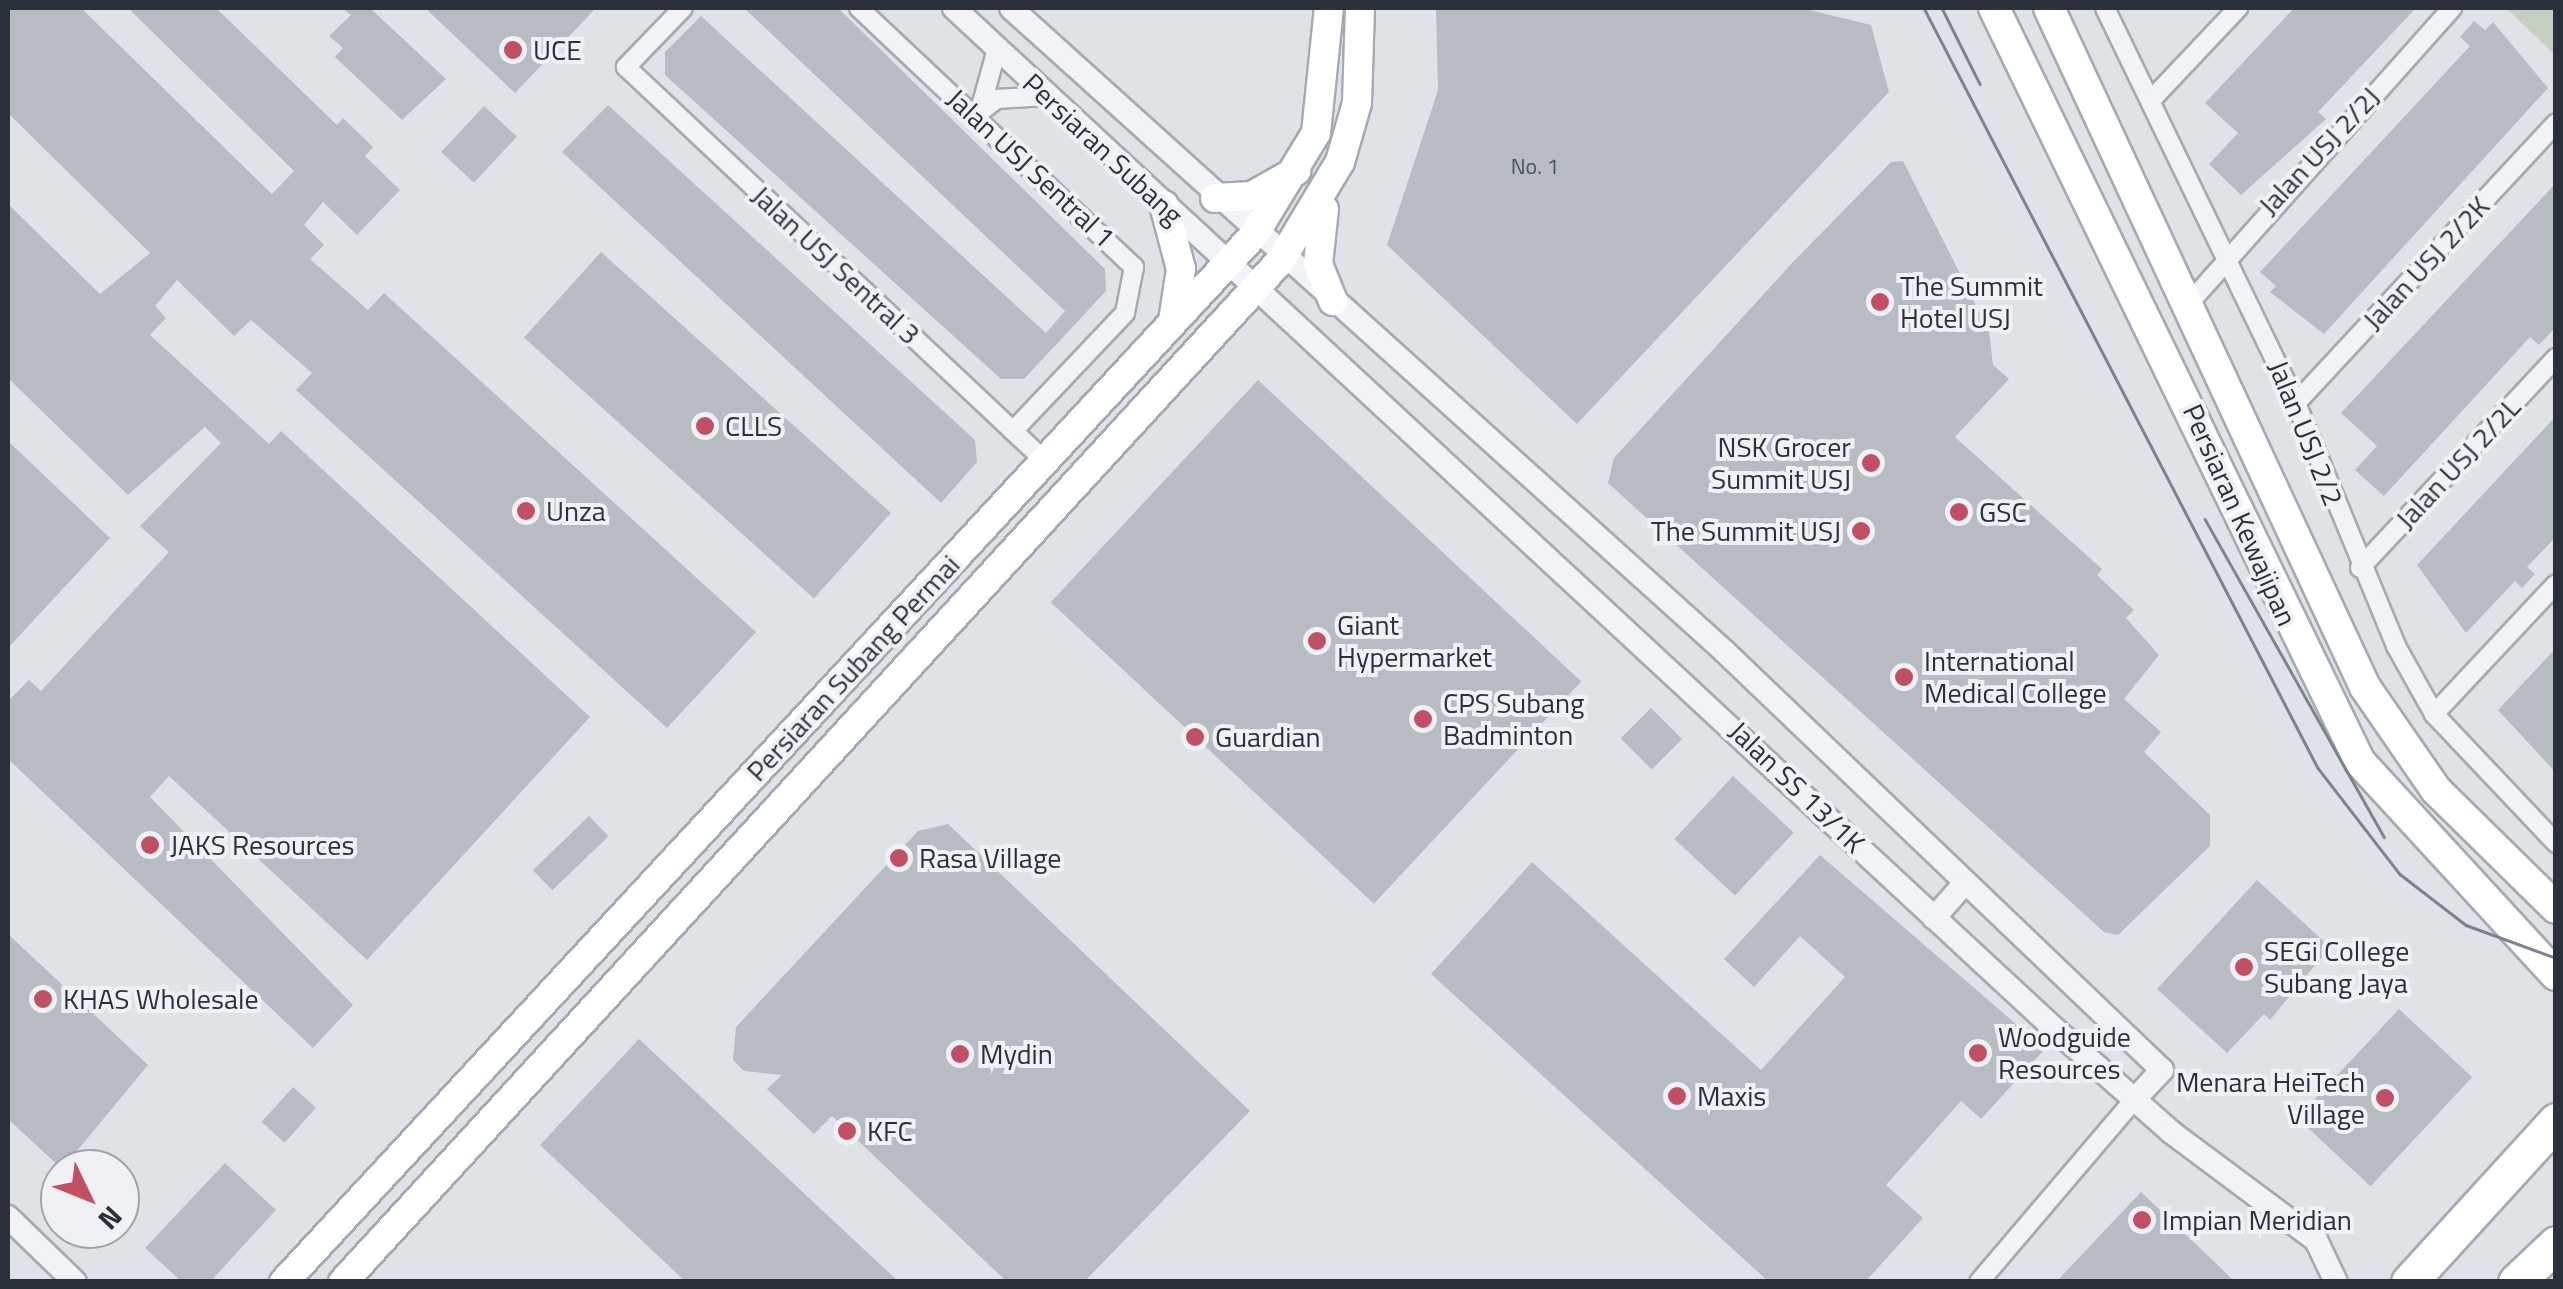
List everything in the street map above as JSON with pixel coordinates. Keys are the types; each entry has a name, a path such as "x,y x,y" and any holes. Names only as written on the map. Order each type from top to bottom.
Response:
{"highway":[{"path":"2408,1282 2556,1120"},
{"path":"2516,1282 2556,1244"}],"main road":[{"name":"Persiaran Subang Permai","path":"284,1282 1254,235 1303,165 1324,105 1328,8"},
{"name":"Persiaran Subang Permai","path":"343,1282 1282,260 1330,188 1356,103 1360,8"},
{"name":"Persiaran Kewajipan","path":"1994,8 2360,762 2556,976"},
{"name":"Persiaran Kewajipan","path":"2049,8 2192,300 2365,687 2436,790 2556,908"},
{"path":"1214,198 1252,196 1303,165"},
{"path":"1330,188 1318,264 1333,301"},
{"path":"1164,206 1182,292 1167,331"}],"street":[{"name":"Jalan USJ Sentral 3","path":"683,8 626,68 1046,462"},
{"name":"Jalan USJ Sentral 1","path":"859,8 1123,254 1137,279 1124,312 1013,431"},
{"name":"Persiaran Subang","path":"954,8 1254,288"},
{"name":"Persiaran Subang","path":"1010,8 1282,260"},
{"name":"Jalan USJ 2/2","path":"2105,8 2153,98 2226,252 2296,403 2360,568 2434,714 2551,831"},
{"path":"2153,98 2238,8"},
{"name":"Jalan USJ 2/2J","path":"2192,300 2226,252 2452,8"},
{"path":"976,116 997,50"},
{"path":"976,116 998,98 1046,96"},
{"name":"Jalan USJ 2/2K","path":"2296,403 2556,123"},
{"name":"Jalan SS 13/1K","path":"1282,260 1333,301 1724,651 2162,1070 2134,1100"},
{"name":"Jalan SS 13/1K","path":"1254,288 2134,1100 2316,1240 2336,1282"},
{"name":"Jalan USJ 2/2L","path":"2360,568 2556,358"},
{"path":"2434,714 2556,584"},
{"path":"1934,918 1964,884"},
{"path":"1979,1282 2134,1100"},
{"path":"9,1222 74,1282"}],"green space":[{"path":"2506,8 2555,8 2555,55"}],"building":[{"path":"8,8 81,8 272,194 294,171 128,8 216,8 337,125 343,118 373,147 365,156 400,190 357,235 323,202 304,225 324,245 310,259 368,310 384,293 756,632 667,728 296,390 312,373 251,320 234,336 177,280 155,306 166,318 150,335 269,444 281,431 590,717 367,960 169,776 150,797 353,1005 313,1048 8,759 8,701 29,680 41,691 169,552 140,526 221,443 205,427 128,495 8,378 8,204 100,294 150,253 8,113"},
{"path":"342,8 370,8 446,79 402,120 335,57 343,48 329,36 351,15"},
{"name":"UCE","path":"425,8 596,8 515,93"},
{"path":"744,8 838,8 1105,269 1106,291 1024,379 1001,379 665,75 665,52 701,16 1046,333 1065,311"},
{"path":"1436,8 1801,8 1871,25 1889,92 1577,424 1387,245 1438,90"},
{"path":"2294,8 2416,8 2318,112 2326,119 2241,195 2209,164 2238,133 2205,103"},
{"path":"2474,21 2485,30 2493,22 2548,88 2324,334 2270,292 2276,286 2260,272 2470,46 2460,37"},
{"path":"608,105 975,440 977,462 941,503 562,152"},
{"path":"484,106 517,137 474,183 441,152"},
{"name":"The Summit USJ","path":"1903,161 1989,331 1993,365 2009,379 1955,437 2102,569 2097,575 2134,610 2126,618 2159,655 2124,699 2161,732 2144,752 2210,815 2210,846 2118,935 2104,932 1608,483 1614,458 1793,262 1891,162"},
{"path":"2556,183 2556,327 2539,345 2530,337 2384,496 2355,470 2377,446 2341,413"},
{"name":"CLLS","path":"601,252 891,513 814,598 524,337"},
{"name":"Giant Hypermarket","path":"1258,380 1581,681 1374,904 1051,602"},
{"path":"2556,416 2556,537 2527,567 2535,574 2522,588 2515,581 2466,633 2417,565"},
{"path":"8,441 110,538 8,648"},
{"path":"2556,648 2556,773 2498,710"},
{"path":"1651,708 1682,739 1652,770 1621,738"},
{"path":"1733,776 1794,833 1735,896 1674,839"},
{"path":"589,816 608,836 552,890 533,870"},
{"name":"Mydin","path":"948,824 1250,1111 1084,1282 1007,1282 832,1116 814,1134 767,1089 782,1075 744,1071 733,1060 736,1027 918,831"},
{"name":"Maxis","path":"1820,855 2045,1049 1981,1119 1961,1101 1886,1185 1923,1218 1865,1282 1769,1282 1431,974 1532,862 1761,1070 1845,977 1800,936 1754,987 1724,959"},
{"name":"SEGi College Subang Jaya","path":"2257,880 2330,947 2270,1020 2264,1014 2227,1053 2157,989"},
{"name":"KHAS Wholesale","path":"8,934 148,1065 79,1149 40,1149 8,1119"},
{"name":"Menara HeiTech Village","path":"2399,1009 2472,1077 2371,1186 2297,1118"},
{"path":"639,1039 899,1282 686,1282 540,1145"},
{"path":"293,1087 316,1108 285,1143 262,1122"},
{"path":"225,1163 276,1210 210,1282 182,1282 145,1248"},
{"name":"Impian Meridian","path":"2141,1192 2200,1248 2235,1282 2056,1282"}],"tram line":[{"path":"1924,8 2318,768 2400,874 2466,925 2556,958"},
{"path":"1942,8 1980,84"},
{"path":"2205,519 2384,837"}],"place":[{"name":"UCE","path":"513,50"},
{"name":"The Summit Hotel USJ","path":"1880,302"},
{"name":"CLLS","path":"705,426"},
{"name":"NSK Grocer Summit USJ","path":"1871,463"},
{"name":"Unza","path":"526,511"},
{"name":"GSC","path":"1959,512"},
{"name":"The Summit USJ","path":"1861,531"},
{"name":"Giant Hypermarket","path":"1317,641"},
{"name":"International Medical College","path":"1904,677"},
{"name":"CPS Subang Badminton","path":"1423,719"},
{"name":"Guardian","path":"1195,737"},
{"name":"JAKS Resources","path":"150,845"},
{"name":"Rasa Village","path":"899,858"},
{"name":"SEGi College Subang Jaya","path":"2244,967"},
{"name":"KHAS Wholesale","path":"43,999"},
{"name":"Woodguide Resources","path":"1978,1053"},
{"name":"Mydin","path":"960,1054"},
{"name":"Maxis","path":"1677,1096"},
{"name":"Menara HeiTech Village","path":"2385,1098"},
{"name":"KFC","path":"847,1131"},
{"name":"Impian Meridian","path":"2142,1220"}]}
